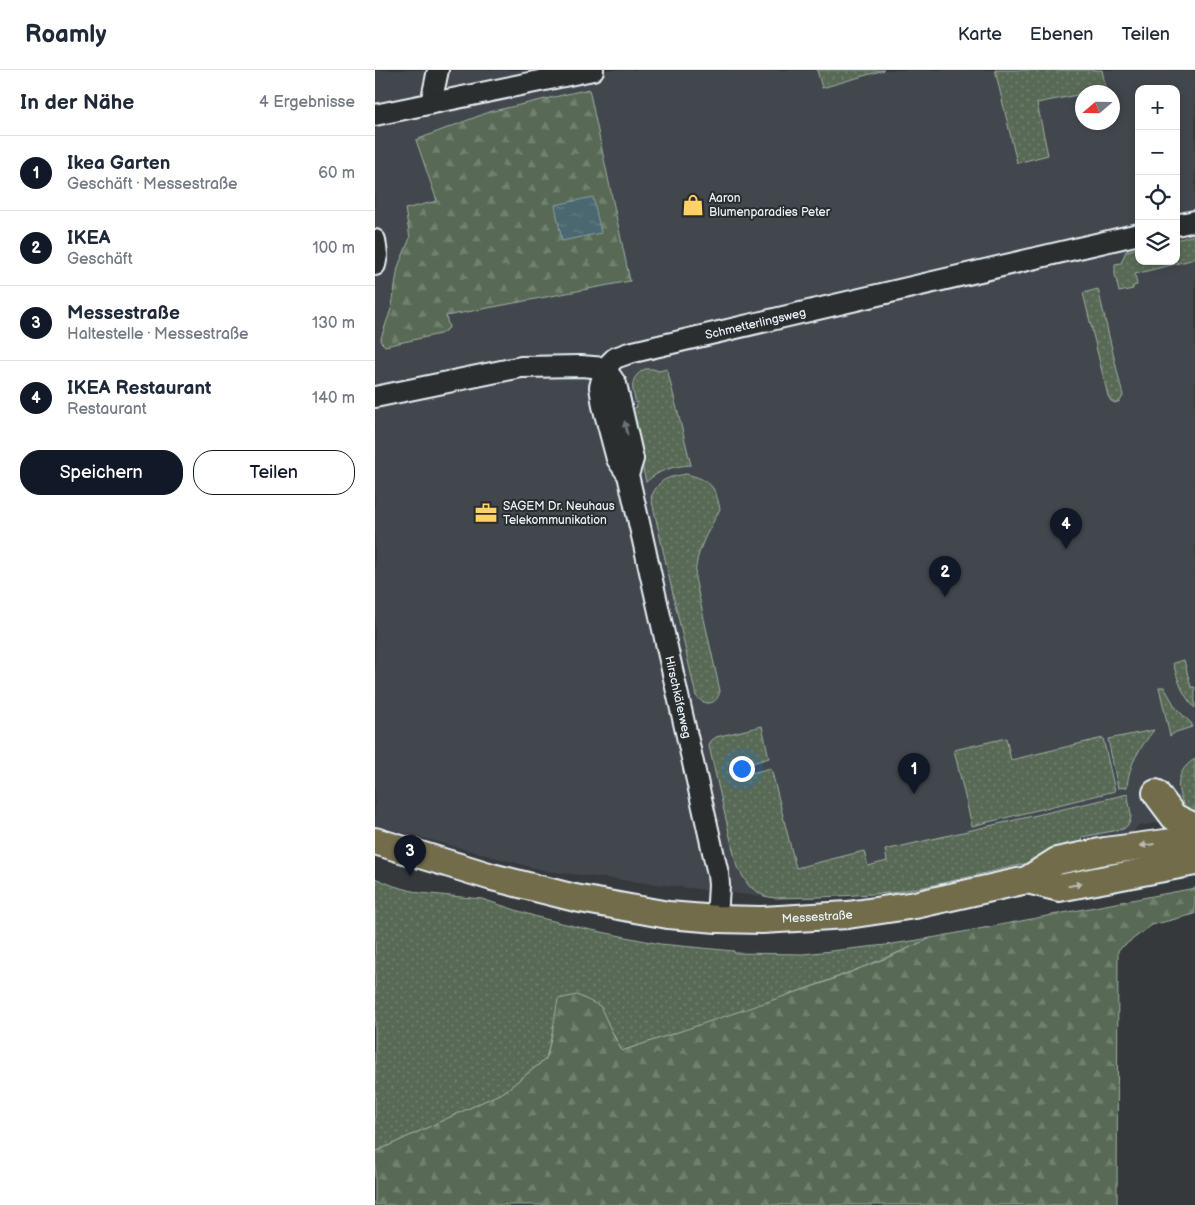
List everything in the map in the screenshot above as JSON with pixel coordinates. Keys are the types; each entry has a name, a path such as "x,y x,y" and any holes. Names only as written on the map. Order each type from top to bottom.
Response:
{"main road":[{"path":"1156,793 1174,817 1195,827"},
{"name":"Messestraße","path":"375,841 492,877 575,898 657,913 717,919 762,920 848,915 915,905 1027,880 1057,861 1105,851 1195,839"},
{"name":"Messestraße","path":"1027,880 1059,888 1195,862"}],"street":[{"path":"431,104 438,70"},
{"path":"375,115 593,70"},
{"path":"1180,224 1195,221"},
{"name":"Schmetterlingsweg","path":"605,368 615,358 629,353 1135,235"},
{"path":"375,240 377,255 375,265"},
{"path":"376,393 521,366 605,368"},
{"name":"Hirschkäferweg","path":"605,368 616,384 633,459 628,475 718,874 717,919"}],"shaded area":[{"path":"375,70 1195,70 1195,817 1138,826 1132,833 1092,842 1093,848 934,885 890,893 774,898 546,871 375,825"}],"green space":[{"path":"817,70 884,70 822,88"},
{"path":"995,70 1102,70 1105,85 1075,85 1075,95 1037,103 1048,155 1017,163"},
{"path":"589,89 630,281 446,316 449,328 440,334 385,346 380,341 392,306 398,267 410,238 405,209 437,201 416,140 489,112"},
{"path":"1195,235 1195,259 1180,263 1180,239"},
{"path":"1135,249 1135,265 1171,265 1135,274 1137,285 1133,286 1133,289 1119,292 1115,264 1121,263 1126,251"},
{"path":"1098,289 1123,396 1120,401 1115,403 1108,396 1083,293"},
{"path":"645,369 659,371 667,369 691,465 667,469 656,474 646,482 629,410 637,407 633,385 639,373"},
{"path":"686,474 706,481 710,485 716,494 720,509 697,558 695,578 720,691 716,699 710,703 699,700 696,696 651,497 657,486 664,480"},
{"path":"1184,660 1191,687 1195,687 1195,708 1184,693 1173,663"},
{"path":"1159,687 1164,687 1176,708 1192,724 1192,727 1170,736"},
{"path":"762,726 769,758 749,764 751,773 771,768 796,868 864,851 868,866 887,861 885,850 1128,794 1131,813 1130,822 1123,829 1082,837 1084,850 934,885 890,893 822,897 774,898 764,896 749,886 737,867 709,746 716,737"},
{"path":"1154,730 1136,756 1130,770 1127,787 1118,788 1108,739"},
{"path":"1006,738 1011,760 1103,738 1115,791 972,826 954,750"},
{"path":"1195,759 1195,817 1183,803 1180,795 1179,779 1187,765"},
{"path":"375,878 394,886 420,893 482,899 537,917 582,928 660,944 734,951 734,953 803,954 931,938 817,985 622,1051 611,1030 552,1034 546,1059 504,1092 375,1152"},
{"path":"1195,888 1195,914 1152,925 1118,950 1117,1205 375,1205 375,1152 504,1092 546,1059 558,999 577,995 600,1006 622,1051 823,983 931,938"}],"water":[{"path":"593,197 601,233 562,241 555,205"}],"place":[{"name":"Aaron Blumenparadies Peter","path":"693,205"},
{"name":"SAGEM Dr. Neuhaus Telekommunikation","path":"486,513"},
{"name":"IKEA Restaurant","path":"1066,549"},
{"name":"IKEA","path":"945,597"},
{"name":"Ikea Garten","path":"914,794"},
{"name":"Messestraße","path":"410,876"}]}
